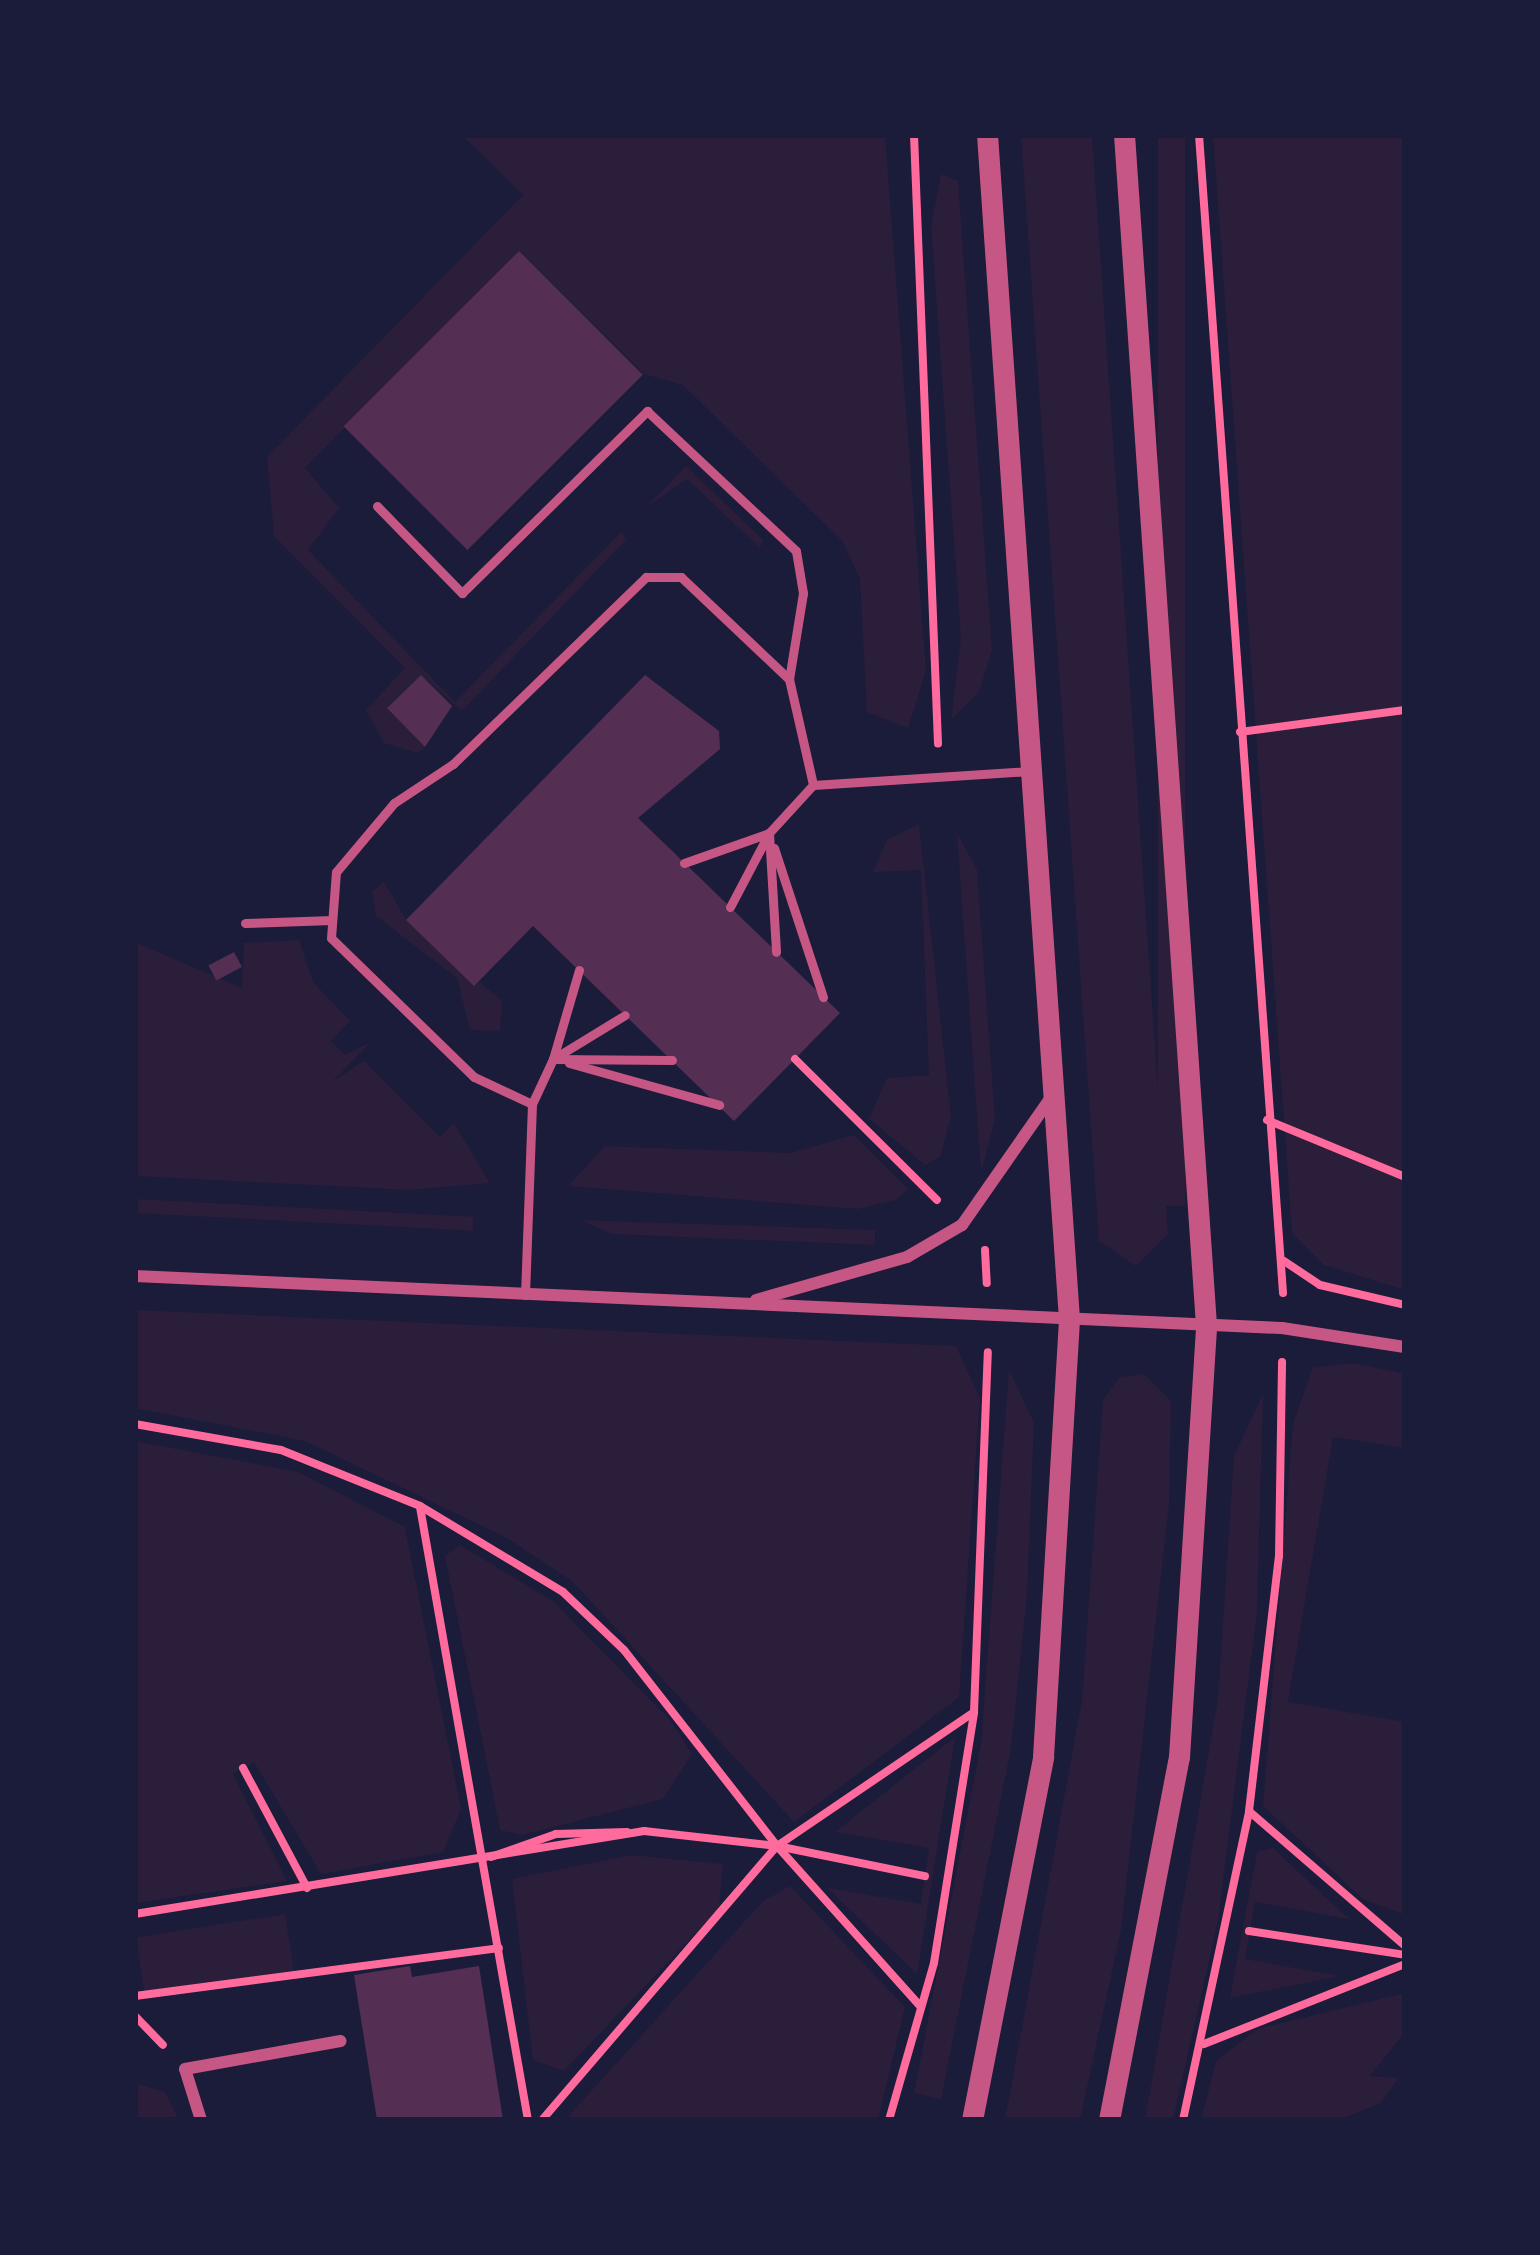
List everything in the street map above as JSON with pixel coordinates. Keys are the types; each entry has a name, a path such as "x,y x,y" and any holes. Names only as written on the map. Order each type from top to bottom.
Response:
{"street":[{"path":"972,2120 1043,1757 1069,1319 987,135"},
{"path":"1109,2120 1179,1757 1206,1325 1124,135"},
{"path":"739,1305 907,1257 962,1225 1056,1087"},
{"path":"135,1276 1206,1325 1405,1347"},
{"path":"201,2120 185,2069 340,2042"}],"lane":[{"path":"377,506 462,593 647,411 796,551 803,593 789,679 813,785"},
{"path":"532,1104 474,1077 331,938 336,872 394,803 453,764 614,598 646,577 681,577 789,679"},
{"path":"730,907 769,833 813,785 1033,771"},
{"path":"684,863 769,833"},
{"path":"769,833 776,952"},
{"path":"769,833 823,997"},
{"path":"245,922 332,920"},
{"path":"525,1294 532,1104 553,1059 579,970"},
{"path":"553,1059 626,1015"},
{"path":"553,1059 672,1060"},
{"path":"553,1059 719,1105"}],"path":[{"path":"914,135 944,682 936,775"},
{"path":"1199,135 1267,1120 1282,1272"},
{"path":"1240,732 1405,710"},
{"path":"795,1059 932,1194"},
{"path":"1267,1120 1405,1177"},
{"path":"1283,1260 1320,1285 1405,1304"},
{"path":"1183,2120 1204,2044 1249,1811 1279,1556 1282,1383"},
{"path":"889,2120 921,2007 974,1712 988,1387"},
{"path":"135,1424 280,1450 420,1506 563,1592 609,1635 777,1846 921,2007"},
{"path":"420,1506 528,2120"},
{"path":"542,2120 777,1846 974,1712"},
{"path":"243,1768 307,1888"},
{"path":"1249,1811 1405,1946"},
{"path":"484,1861 556,1834 644,1831 777,1846 925,1876"},
{"path":"135,1914 484,1861 644,1831"},
{"path":"1249,1931 1405,1959"},
{"path":"135,1996 499,1948"},
{"path":"1204,2044 1405,1959"}],"shaded area":[{"path":"462,135 885,135 926,671 908,728 867,712 860,579 843,542 683,385 644,374 519,251 305,468 339,508 308,550 455,702 622,531 626,540 462,711 421,675 387,707 425,747 418,753 384,743 366,710 405,668 274,536 267,457 523,195"},
{"path":"1021,135 1092,135 1168,1234 1136,1266 1099,1241"},
{"path":"1158,135 1185,135 1185,1206 1158,1206"},
{"path":"1213,135 1405,135 1405,1290 1324,1265 1292,1233"},
{"path":"941,174 958,181 992,650 979,692 951,720 961,639 931,226"},
{"path":"686,466 763,540 760,548 687,479 645,508"},
{"path":"919,824 951,1117 940,1157 925,1165 869,1119 887,1078 929,1075 921,870 873,872 887,840"},
{"path":"957,833 977,869 995,1119 981,1173"},
{"path":"384,882 407,921 502,1001 500,1031 470,1030 457,978 376,916 372,891"},
{"path":"299,940 313,982 350,1021 331,1041 345,1055 371,1042 332,1082 364,1061 440,1137 454,1123 490,1183 409,1190 135,1176 135,942 242,988 244,943"},
{"path":"854,1135 908,1189 895,1200 858,1209 568,1186 605,1146 790,1153"},
{"path":"135,1199 474,1217 473,1231 135,1213"},
{"path":"580,1220 875,1230 875,1245 611,1234"},
{"path":"135,1310 956,1346 980,1398 959,1697 794,1822 573,1582 507,1538 305,1441 135,1408"},
{"path":"1355,1363 1405,1374 1405,1448 1333,1437 1288,1702 1405,1722 1405,1915 1363,1899 1263,1806 1293,1424 1313,1367"},
{"path":"1009,1370 1034,1423 1027,1596 1011,1748 941,2099 914,2093 981,1744"},
{"path":"1144,1374 1171,1401 1169,1505 1121,1930 1080,2120 1005,2120 1082,1700 1103,1400 1120,1377"},
{"path":"1263,1394 1257,1613 1218,1920 1173,2120 1145,2120 1218,1699 1234,1456"},
{"path":"135,1441 298,1472 405,1527 461,1809 443,1852 321,1874 254,1762 233,1774 287,1881 135,1903"},
{"path":"460,1545 554,1602 670,1720 692,1754 663,1799 522,1835 500,1830 445,1556"},
{"path":"955,1737 917,1974 827,1888 921,1904 929,1848 835,1832"},
{"path":"1273,1848 1349,1919 1255,1902 1245,1959 1340,1976 1230,1998 1257,1852"},
{"path":"631,1855 723,1864 719,1909 564,2071 533,2060 512,1879"},
{"path":"790,1886 905,2007 878,2120 565,2120 763,1901"},
{"path":"285,1914 294,1970 145,1994 136,1938"},
{"path":"1405,1993 1405,2032 1370,2076 1399,2078 1381,2103 1339,2120 1201,2120 1216,2061 1257,2029"},
{"path":"135,2083 165,2092 179,2120 135,2120"}],"building":[{"path":"519,251 643,375 467,550 344,426"},
{"path":"421,675 452,706 425,747 387,708"},
{"path":"645,675 719,731 720,749 638,818 840,1013 734,1121 533,926 474,986 406,920"},
{"path":"234,952 242,967 216,981 208,966"},
{"path":"410,1966 412,1977 479,1966 503,2120 377,2120 354,1975"}]}
